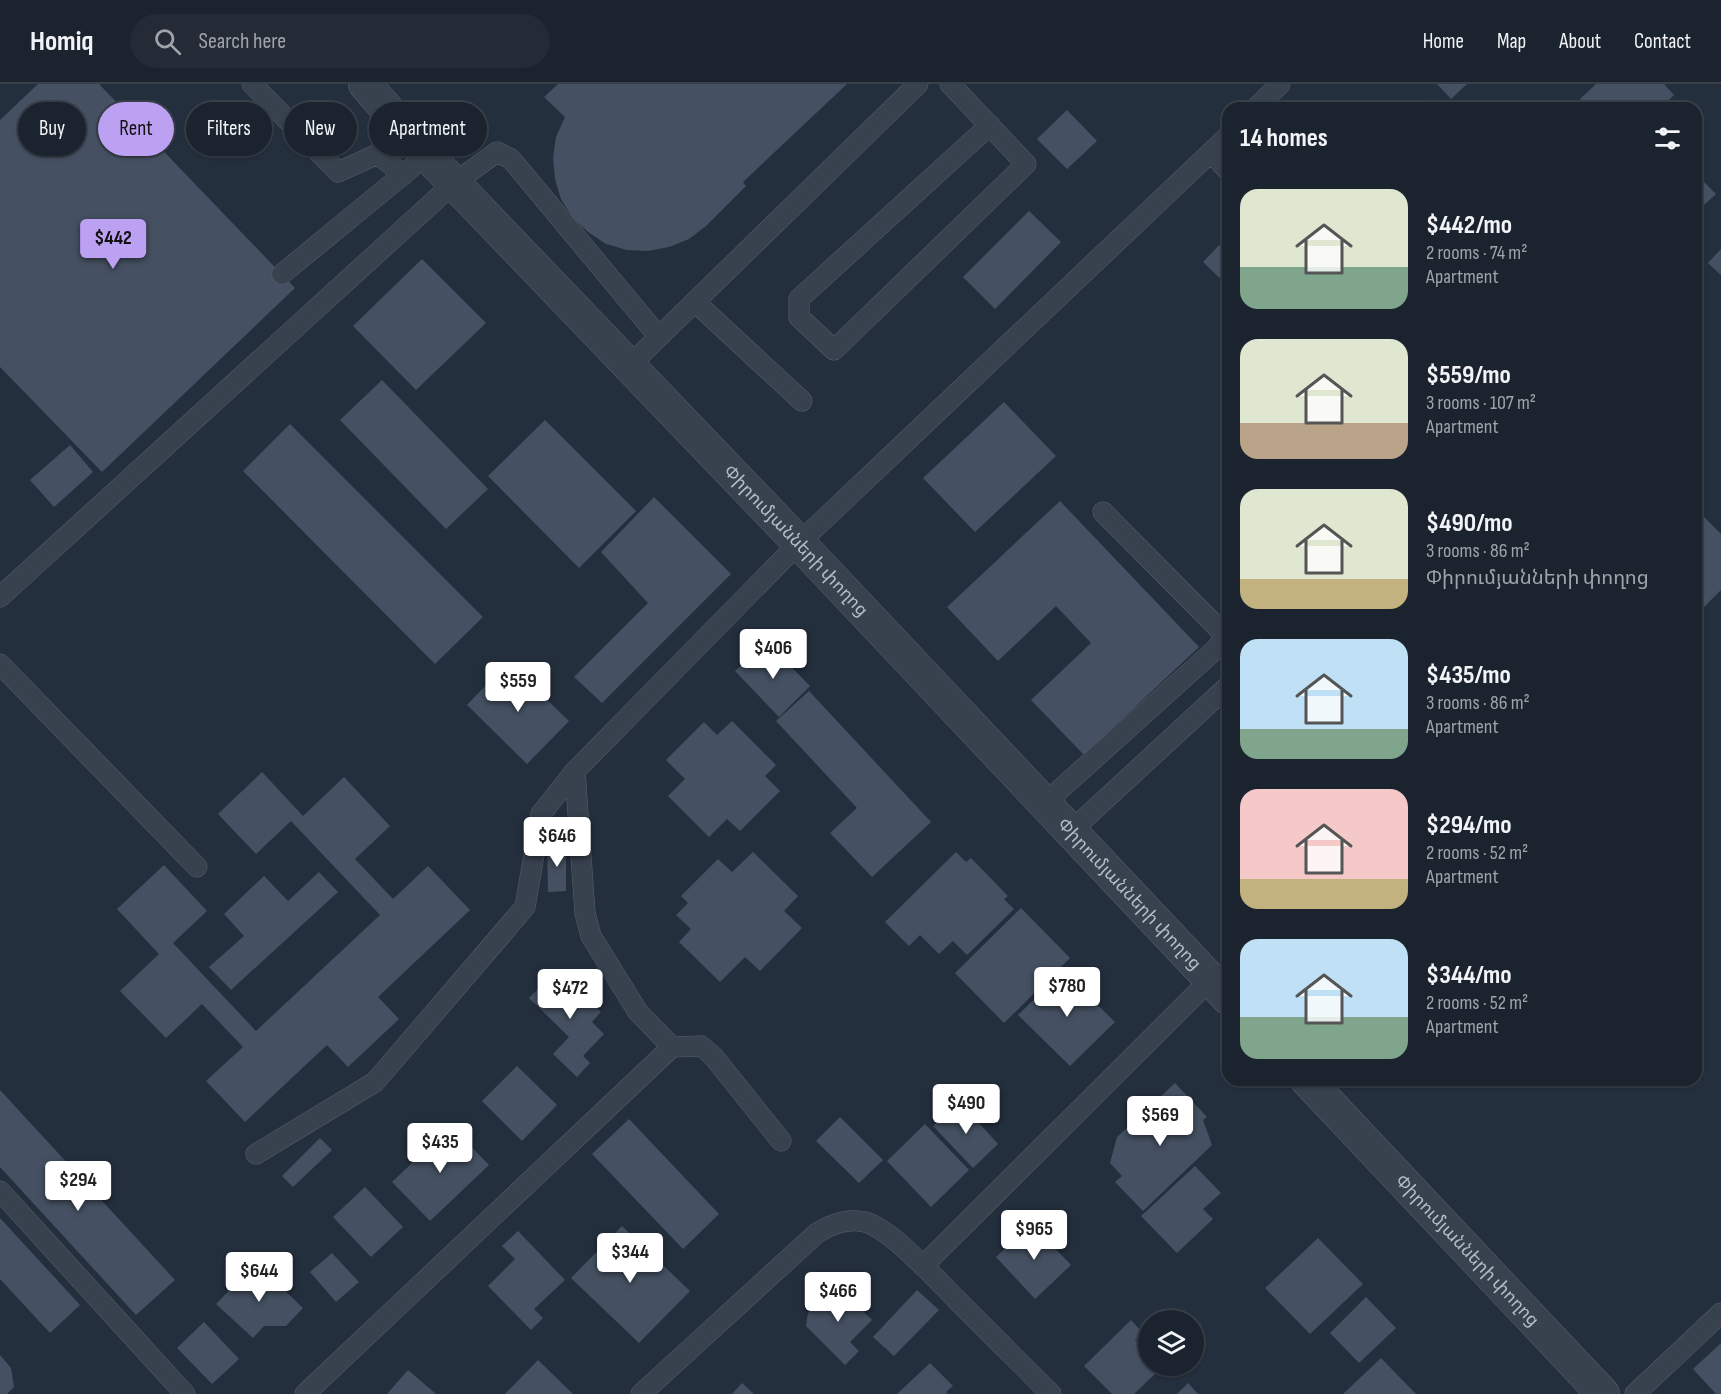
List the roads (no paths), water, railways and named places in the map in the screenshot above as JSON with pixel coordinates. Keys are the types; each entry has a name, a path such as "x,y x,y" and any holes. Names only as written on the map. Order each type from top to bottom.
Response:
{"street":[{"name":"Փիրումյանների փողոց","path":"364,84 415,164 454,183 799,543 1220,989"},
{"name":"Փիրումյանների փողոց","path":"1313,1086 1603,1394"}],"lane":[{"path":"252,84 338,172 378,154 415,164"},
{"path":"629,366 918,84"},
{"path":"950,84 990,125 1026,164 834,350 799,317 799,298 990,125"},
{"path":"1262,102 1280,84"},
{"path":"256,1154 375,1082 525,907 541,814 575,771 799,543 1222,142"},
{"path":"0,597 454,183 496,152 511,159 659,336"},
{"path":"1212,153 1222,164"},
{"path":"282,274 415,164"},
{"path":"695,302 802,400"},
{"path":"1102,512 1222,632"},
{"path":"1045,803 1217,648 1222,640"},
{"path":"0,664 196,867"},
{"path":"1071,831 1222,692"},
{"path":"575,771 585,913 591,936 638,1012 672,1047"},
{"path":"923,1266 1220,989"},
{"path":"305,1394 672,1047 701,1046 713,1056 781,1141"},
{"path":"0,1191 185,1394"},
{"path":"641,1394 818,1233 832,1224 849,1221 866,1222 882,1230 923,1266 1051,1394"},
{"path":"1635,1394 1721,1312"}]}
